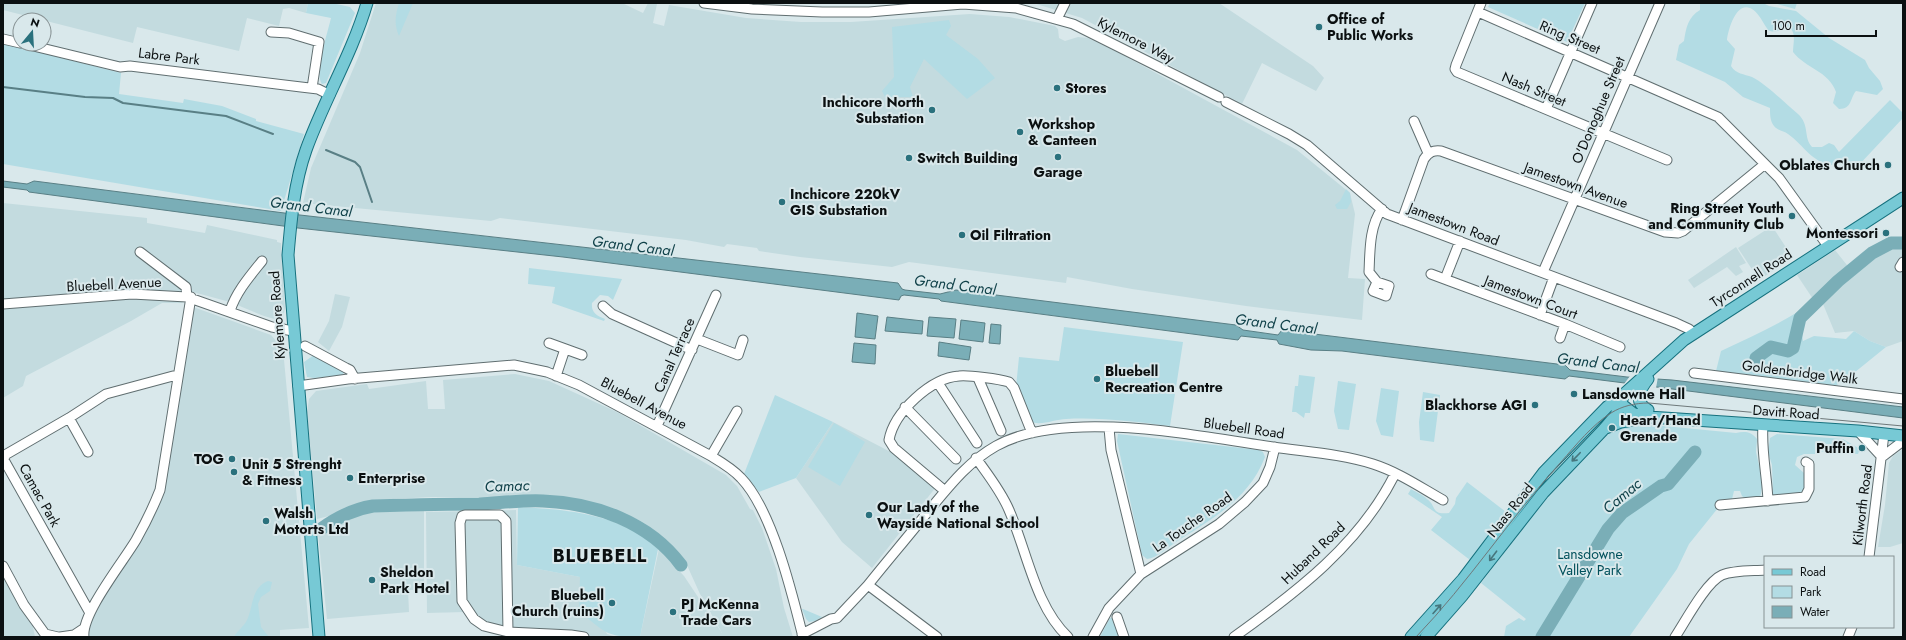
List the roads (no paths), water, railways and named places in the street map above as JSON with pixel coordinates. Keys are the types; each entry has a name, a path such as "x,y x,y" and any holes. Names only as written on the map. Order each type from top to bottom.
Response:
{"main road":[{"name":"Kylemore Road","path":"319,637 288,267 290,230 300,171 309,144 356,37 365,3"},
{"name":"Tyrconnell Road","path":"1622,398 1638,386 1649,373 1693,333 1903,198"},
{"path":"1604,429 1648,414 1639,401 1638,386"},
{"name":"Naas Road","path":"1411,637 1460,582 1538,480 1606,407 1622,398"},
{"name":"Naas Road","path":"1426,637 1462,596 1543,493 1616,415 1622,398"},
{"name":"Davitt Road","path":"1622,398 1634,414 1648,414 1667,418 1858,431 1903,436"}],"street":[{"name":"Kylemore Way","path":"704,3 752,9 822,12 869,12 945,5 983,4 1016,8 1057,18 1082,29 1223,100"},
{"path":"1057,18 1065,3"},
{"path":"1478,12 1481,3"},
{"path":"1546,109 1592,3"},
{"name":"O'Donoghue Street","path":"1543,272 1573,198 1604,134 1660,3"},
{"name":"Ring Street","path":"1478,12 1718,117 1765,164"},
{"name":"Nash Street","path":"1478,12 1455,69 1457,72 1667,160"},
{"path":"271,32 288,33 319,42 312,88"},
{"name":"Labre Park","path":"52,51 120,67 130,66 312,88 330,94"},
{"name":"Jamestown Road","path":"1223,100 1290,134 1307,145 1382,210 1402,220 1676,323 1689,329 1693,333"},
{"path":"1402,220 1424,159 1428,153 1414,121"},
{"name":"Jamestown Avenue","path":"1428,153 1434,150 1441,150 1665,232 1678,233 1684,231 1765,164"},
{"path":"1765,164 1780,178 1828,246"},
{"path":"1377,282 1369,272 1370,257 1375,223 1382,210"},
{"path":"1446,279 1460,241"},
{"path":"3,566 24,605 45,634 59,637 84,633 90,613 151,514 160,490 189,297 186,287 140,252"},
{"path":"230,311 243,286 262,261"},
{"name":"Jamestown Court","path":"1431,274 1565,324 1620,347"},
{"path":"1540,315 1554,277"},
{"name":"Bluebell Avenue","path":"3,304 132,294 189,297 272,327 293,331"},
{"name":"Canal Terrace","path":"657,426 716,295"},
{"path":"603,306 612,314 692,350"},
{"path":"1560,338 1565,324"},
{"path":"697,339 738,355 744,340"},
{"path":"549,343 582,355"},
{"path":"305,346 346,368 353,374 355,379"},
{"path":"556,376 565,349"},
{"name":"Bluebell Avenue","path":"298,386 355,379 450,372 502,365 514,365 556,376 583,387 711,456 740,477 756,500 781,558 802,635"},
{"name":"Goldenbridge Walk","path":"1694,373 1903,399"},
{"name":"Camac Park","path":"90,613 4,460 4,455 113,391 178,376"},
{"path":"945,491 891,444 890,436 905,407 938,383 960,376 1004,381 1011,384 1032,433"},
{"path":"978,378 1001,431"},
{"path":"938,383 977,443"},
{"path":"905,407 956,459"},
{"path":"711,456 737,411"},
{"path":"69,418 88,452"},
{"path":"1763,425 1762,452 1765,464 1768,501"},
{"name":"Bluebell Road","path":"802,635 837,618 868,585 945,491 976,458 997,445 1032,433 1077,427 1109,428 1196,436 1348,458 1374,465 1395,474 1443,500"},
{"name":"La Touche Road","path":"1109,428 1111,450 1141,574"},
{"name":"Kilworth Road","path":"1858,431 1882,457"},
{"name":"Kilworth Road","path":"1870,556 1884,434"},
{"name":"Kilworth Road","path":"1882,457 1903,441"},
{"name":"La Touche Road","path":"1093,637 1109,608 1141,574 1219,524 1245,502 1263,483 1270,466 1274,447"},
{"path":"976,458 1001,492 1047,611 1057,626 1068,637"},
{"path":"1720,505 1805,498 1809,489 1809,464 1806,462"},
{"name":"Huband Road","path":"1234,637 1311,579 1367,520 1377,507 1395,474"},
{"path":"508,632 506,520 500,514 462,516 460,523 462,601 479,623 489,628 508,632 584,637"},
{"path":"1675,637 1700,598 1717,578 1722,575 1764,570"},
{"path":"868,585 937,637"},
{"path":"1117,617 1124,637"}],"water":[{"path":"3,181 27,184 34,181 300,215 898,283 902,289 905,290 940,294 956,290 1236,325 1243,330 1278,335 1282,330 1565,365 1570,370 1627,377 1672,380 1903,407 1903,418 1569,376 1565,379 1342,351 1311,350 1279,344 1277,340 1241,336 1238,340 941,301 939,299 904,295 901,296 899,300 563,257 298,228 29,192 27,190 3,187"},
{"path":"857,313 878,316 875,339 855,337"},
{"path":"887,317 923,321 922,334 885,331"},
{"path":"929,317 956,319 954,338 927,336"},
{"path":"961,320 985,323 983,342 959,339"},
{"path":"991,324 1001,325 1000,344 989,343"},
{"path":"939,342 971,347 969,360 938,356"},
{"path":"854,343 876,345 875,364 852,362"}],"waterway":[{"path":"3,87 85,97 113,98 123,103 226,116 273,134"},
{"path":"326,150 355,162 360,167 372,202"},
{"name":"Camac","path":"1756,358 1771,347 1788,351 1793,348 1800,318 1838,281 1872,253 1891,243 1903,243"},
{"name":"Camac","path":"1542,637 1608,529 1622,513 1661,486 1668,484 1695,452"},
{"name":"Camac","path":"321,529 346,514 373,506 543,501 582,506 620,518 637,526 653,537 668,550 681,565"}],"tram line":[{"path":"1416,637 1454,594 1524,505 1578,442 1597,423 1620,408 1634,404 1649,403 1903,426"}],"place":[{"name":"Office of Public Works","path":"1319,27"},
{"name":"Stores","path":"1057,88"},
{"name":"Inchicore North Substation","path":"932,110"},
{"name":"Workshop & Canteen","path":"1020,132"},
{"name":"Garage","path":"1058,157"},
{"name":"Switch Building","path":"909,158"},
{"name":"Oblates Church","path":"1888,165"},
{"name":"Inchicore 220kV GIS Substation","path":"782,202"},
{"name":"Ring Street Youth and Community Club","path":"1792,216"},
{"name":"Montessori","path":"1886,233"},
{"name":"Oil Filtration","path":"962,235"},
{"name":"Bluebell Recreation Centre","path":"1097,379"},
{"name":"Lansdowne Hall","path":"1574,394"},
{"name":"Blackhorse AGI","path":"1535,405"},
{"name":"Heart/Hand Grenade","path":"1612,428"},
{"name":"Puffin","path":"1862,448"},
{"name":"TOG","path":"232,459"},
{"name":"Unit 5 Strenght & Fitness","path":"234,472"},
{"name":"Enterprise","path":"350,478"},
{"name":"Our Lady of the Wayside National School","path":"869,515"},
{"name":"Walsh Motorts Ltd","path":"266,521"},
{"name":"Sheldon Park Hotel","path":"372,580"},
{"name":"Bluebell Church (ruins)","path":"612,603"},
{"name":"PJ McKenna Trade Cars","path":"673,612"}],"district":[{"name":"BLUEBELL","path":"600,556"}],"water label":[{"name":"Grand Canal","path":"311,207"},
{"name":"Grand Canal","path":"633,246"},
{"name":"Grand Canal","path":"955,285"},
{"name":"Grand Canal","path":"1276,324"},
{"name":"Grand Canal","path":"1598,363"}],"park label":[{"name":"Lansdowne Valley Park","path":"1590,562"}]}
